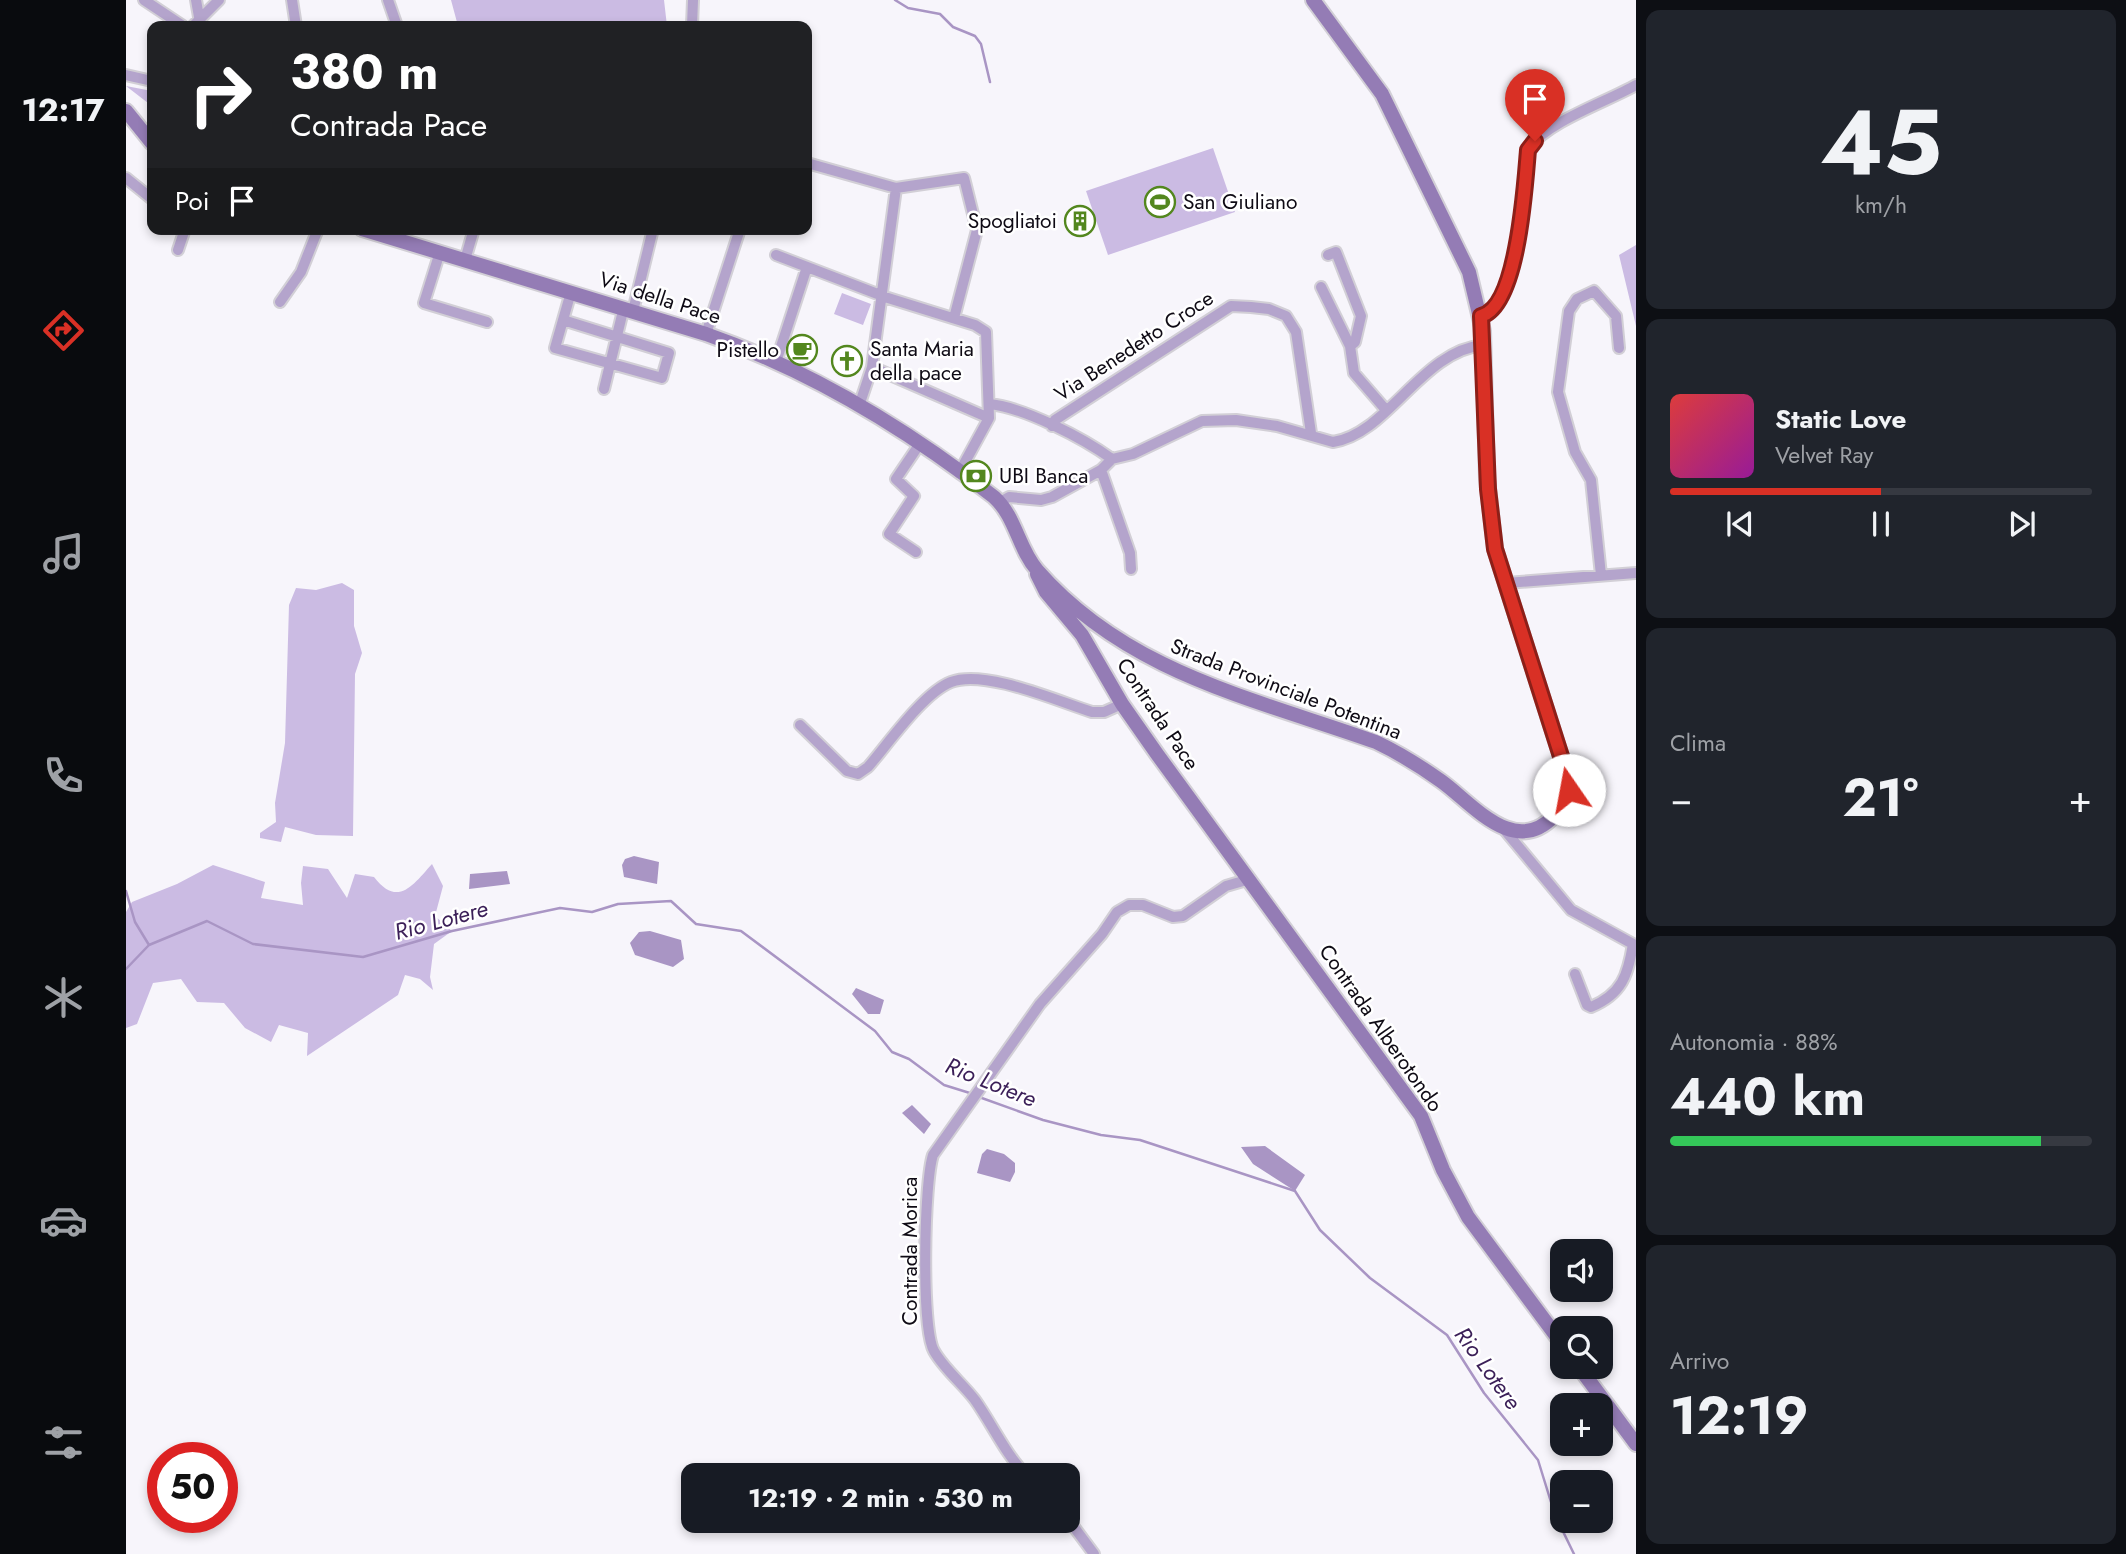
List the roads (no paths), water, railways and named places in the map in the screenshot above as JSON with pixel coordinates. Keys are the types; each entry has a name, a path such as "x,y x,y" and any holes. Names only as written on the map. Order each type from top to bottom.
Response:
{"main road":[{"path":"1313,0 1392,113 1469,272 1481,316 1490,523 1506,583 1566,772 1569,790 1563,805 1546,824 1524,831 1503,828"},
{"path":"126,111 147,138"},
{"name":"Via della Pace","path":"399,235 440,252 570,292 627,313 706,334 776,362 859,406 1000,502 1037,570"},
{"name":"Contrada Pace","path":"1037,570 1042,586 1082,635 1122,704 1250,879"},
{"name":"Strada Provinciale Potentina","path":"1037,570 1082,613 1141,655 1196,680 1404,755 1503,828"},
{"name":"Contrada Alberotondo","path":"1250,879 1421,1116 1443,1170 1468,1217 1550,1327"},
{"path":"1588,1379 1636,1444"}],"street":[{"path":"144,0 176,21"},
{"path":"196,0 196,21"},
{"path":"197,21 219,0"},
{"path":"292,0 295,21"},
{"path":"387,0 395,21"},
{"path":"692,21 693,0"},
{"path":"126,75 147,80"},
{"path":"1481,316 1490,314 1498,306 1512,272 1528,150 1546,131 1636,85"},
{"path":"812,164 896,188 960,177 967,182 977,230 954,318"},
{"path":"126,178 147,195"},
{"path":"859,406 872,367 896,188"},
{"path":"178,250 182,235"},
{"path":"281,302 301,272 316,235"},
{"path":"465,260 472,235"},
{"path":"604,389 616,336 627,313 651,235"},
{"path":"706,334 738,235"},
{"path":"440,252 424,303 487,322"},
{"path":"1328,255 1336,252 1361,316 1355,342 1350,346"},
{"path":"776,255 883,296 954,318 986,332 989,418 959,473"},
{"path":"776,362 807,267"},
{"path":"1321,287 1350,346 1354,373 1386,410"},
{"path":"1601,575 1591,480 1575,452 1559,392 1569,311 1577,299 1594,290 1616,316 1619,348"},
{"path":"563,320 669,353 662,378 555,348 570,292"},
{"name":"Via Benedetto Croce","path":"1052,426 1055,421 1231,306 1269,309 1286,316 1296,332 1311,433"},
{"path":"1000,502 1009,497 1047,499 1101,470 1112,459 1133,454 1191,425 1214,419 1277,426 1311,433 1332,442 1342,440 1386,410 1432,368 1463,351 1484,345"},
{"path":"872,367 989,418"},
{"path":"990,404 1001,405 1052,426 1096,447 1112,459"},
{"path":"916,552 888,534 914,496 896,479 919,445"},
{"path":"1101,470 1130,552 1131,569"},
{"path":"1506,583 1636,573"},
{"path":"800,725 847,771 858,774 868,767 933,693 950,682 969,678 991,681 1092,712 1104,712 1122,704"},
{"path":"1503,828 1571,910 1633,944 1622,986 1603,1002 1591,1007 1587,1005 1575,974"},
{"name":"Contrada Morica","path":"1018,1463 974,1399 934,1351 926,1268 927,1182 933,1156 1040,1004 1102,934 1117,912 1129,905 1143,905 1173,917 1183,916 1226,886 1250,879"},
{"path":"1078,1533 1094,1554"}],"waterway":[{"path":"895,0 908,8 940,14 953,27 975,36 981,44 990,82"},
{"path":"126,891 135,922 149,945"},
{"name":"Rio Lotere","path":"126,969 149,945 207,921 253,944 363,957 452,931 560,908 592,912 618,904 671,901 696,924 741,931 875,1031 892,1052 909,1059 944,1085 973,1094"},
{"name":"Rio Lotere","path":"979,1097 1043,1120 1101,1135 1140,1140 1295,1191 1320,1230 1370,1278 1447,1335 1484,1393 1538,1460 1555,1515 1574,1554"}],"place":[{"name":"San Giuliano","path":"1160,202"},
{"name":"Spogliatoi","path":"1080,221"},
{"name":"Pistello","path":"802,350"},
{"name":"Santa Maria della pace","path":"847,361"},
{"name":"UBI Banca","path":"976,476"}]}
